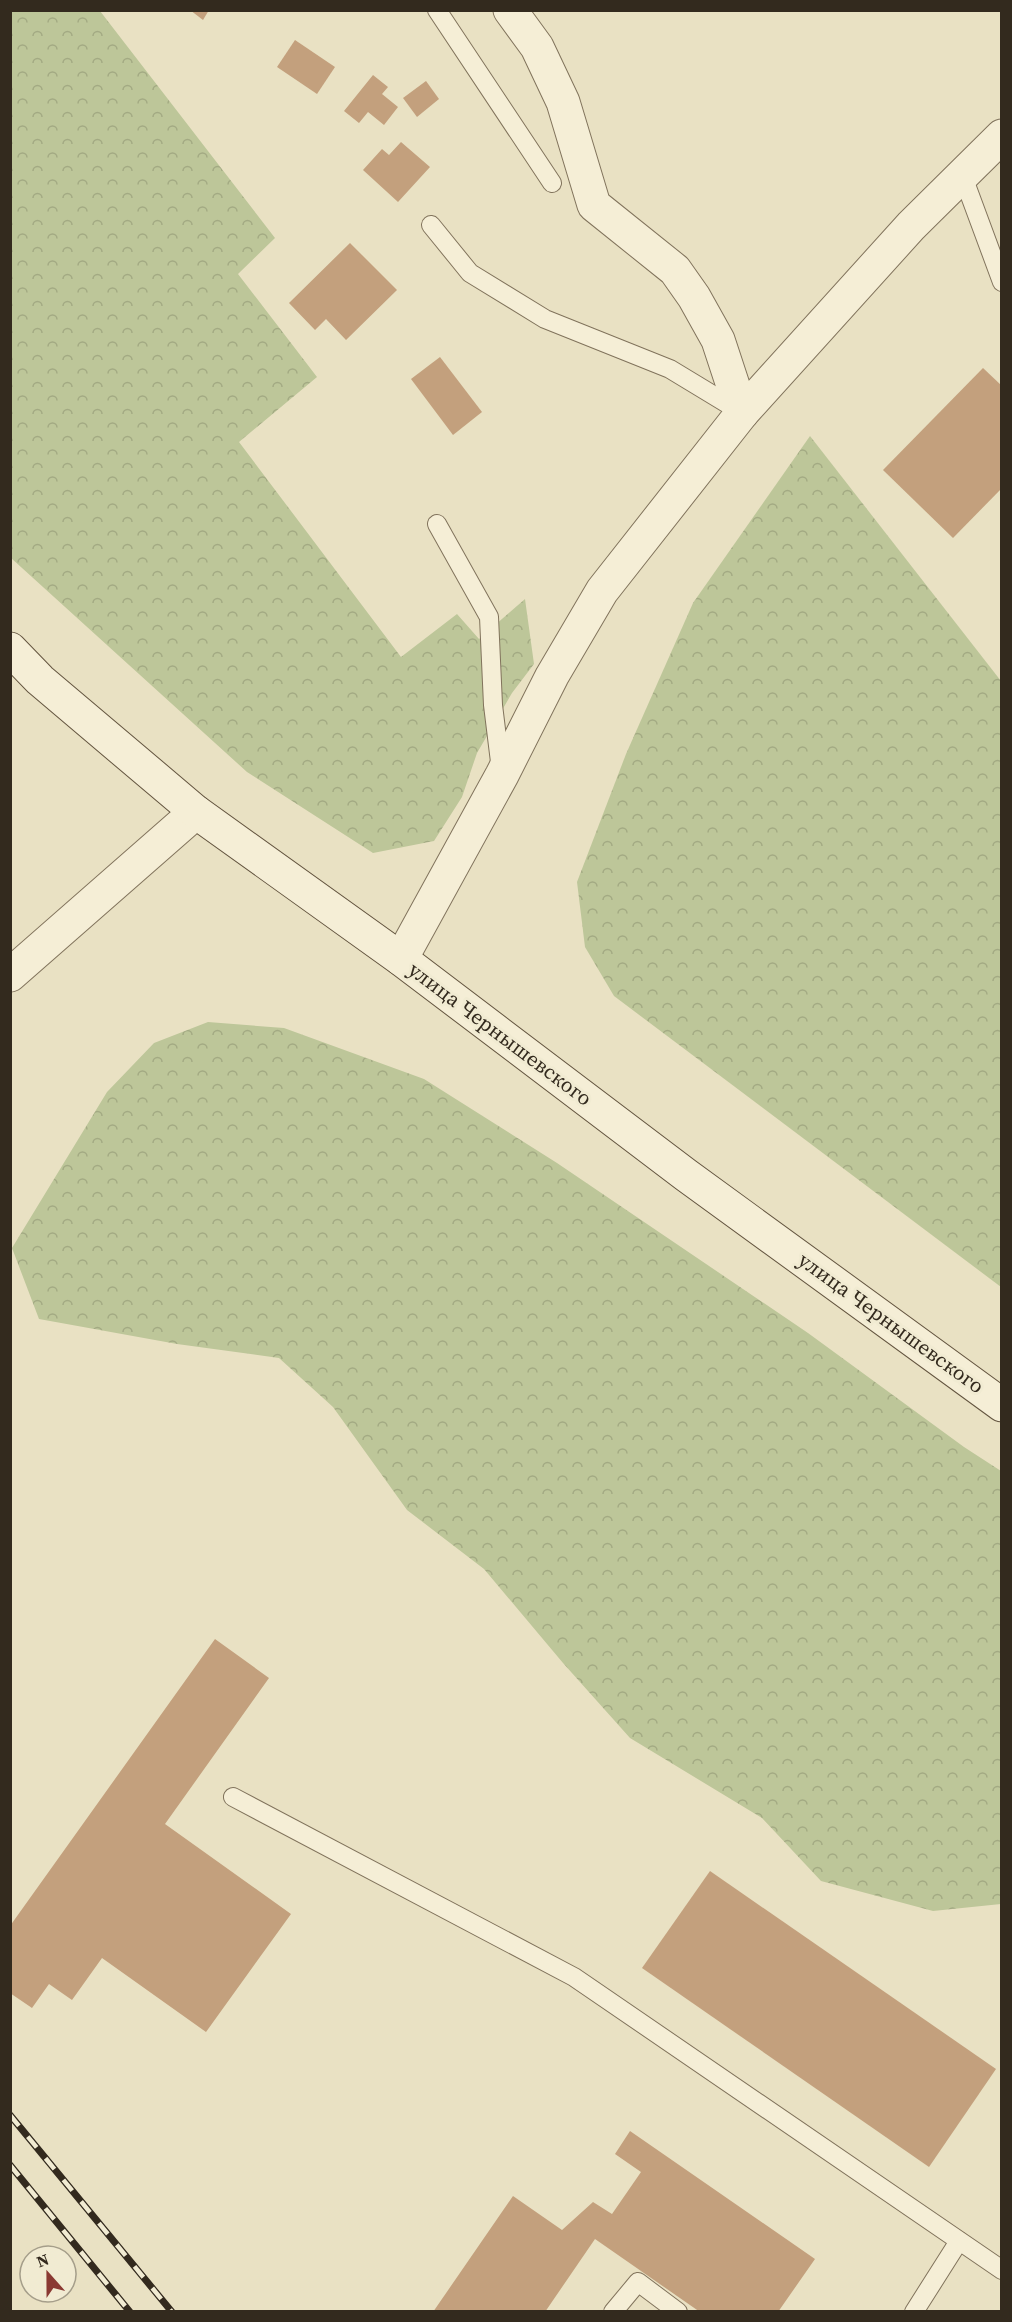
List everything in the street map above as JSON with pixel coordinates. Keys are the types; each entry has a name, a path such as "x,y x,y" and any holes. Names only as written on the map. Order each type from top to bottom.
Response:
{"street":[{"path":"510,10 537,47 563,102 594,205 675,270 694,297 718,340 742,413"},
{"path":"401,959 502,775 552,676 602,591 742,413 858,283 962,174 1002,136"},
{"name":"улица Чернышевского","path":"10,649 40,680 196,812 401,959 686,1175 1002,1405"},
{"path":"10,975 196,812"}],"lane":[{"path":"437,10 552,183"},
{"path":"962,174 1002,282"},
{"path":"431,225 470,273 545,319 670,369 742,413"},
{"path":"437,524 489,617 493,705 502,775"},
{"path":"233,1797 574,1977 1002,2270"},
{"path":"914,2312 959,2241"},
{"path":"614,2312 638,2282 678,2312"}],"green space":[{"path":"11,11 100,11 275,238 238,274 317,377 239,442 401,657 457,614 479,639 525,599 534,664 512,693 477,753 462,797 434,841 373,853 247,772 11,558"},
{"path":"810,436 1001,681 1001,1287 614,996 585,947 577,882 626,754 693,603"},
{"path":"208,1022 284,1028 424,1079 557,1163 808,1333 964,1447 1001,1471 1001,1904 933,1911 821,1881 762,1818 630,1738 484,1569 407,1510 333,1407 279,1358 177,1344 39,1319 12,1248 107,1092 154,1043"}],"building":[{"path":"190,10 209,10 203,20"},
{"path":"295,40 335,67 317,94 277,67"},
{"path":"373,75 388,87 382,94 398,107 384,125 368,112 359,123 344,111"},
{"path":"426,81 439,99 417,117 403,98"},
{"path":"401,142 430,167 398,202 363,170 382,149 389,155"},
{"path":"350,243 397,290 346,340 326,319 315,330 289,303"},
{"path":"440,357 482,412 453,435 411,379"},
{"path":"983,368 1002,386 1002,488 953,538 883,470"},
{"path":"215,1639 269,1678 165,1824 291,1914 206,2032 102,1958 72,2000 49,1984 32,2008 10,1993 10,1926"},
{"path":"710,1871 996,2069 929,2167 642,1968"},
{"path":"630,2131 815,2259 778,2312 700,2312 595,2239 545,2312 433,2312 513,2196 562,2230 593,2202 612,2214 641,2172 615,2154"}],"railway":[{"path":"10,2115 172,2312"},
{"path":"10,2165 130,2312"}]}
